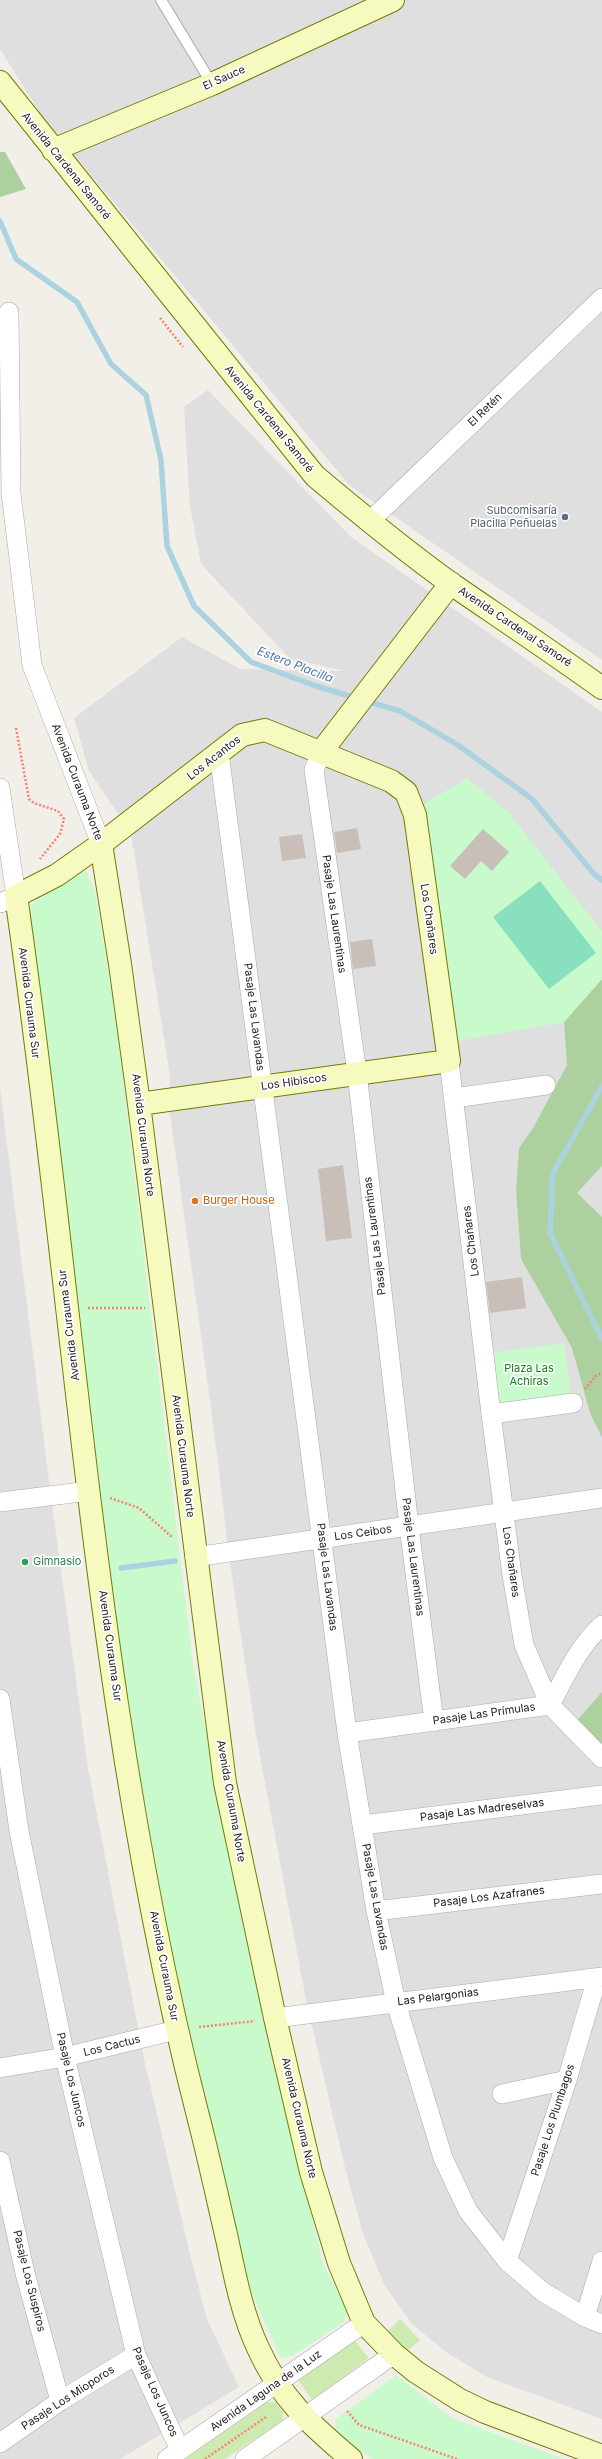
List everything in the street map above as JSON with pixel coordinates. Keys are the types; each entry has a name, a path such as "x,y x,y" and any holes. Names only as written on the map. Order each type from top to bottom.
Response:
{"street":[{"name":"El Sauce","path":"53,150 212,84 393,0"},
{"name":"Avenida Cardenal Samoré","path":"0,82 315,476 369,522 451,583 543,645 602,688"},
{"name":"El Retén","path":"369,522 602,298"},
{"name":"Avenida Curauma Norte","path":"9,312 11,493 32,665 101,844 120,964 139,1104 195,1557 225,1783 275,2018 311,2172 339,2263 364,2323 394,2354 436,2386 460,2400 485,2412 602,2456"},
{"path":"322,752 451,583"},
{"name":"Los Acantos","path":"8,899 51,879 101,844 242,735 265,730 322,752"},
{"name":"Los Chañares","path":"322,752 391,781 406,792 415,814 454,1098 491,1414 524,1645 550,1705 602,1758"},
{"name":"Pasaje Las Laurentinas","path":"322,752 314,770 357,1074 409,1526 434,1722"},
{"name":"Pasaje Las Lavandas","path":"219,753 347,1733 376,1911 396,2003 443,2158 468,2211 507,2261 543,2292 585,2317 602,2324"},
{"name":"Avenida Curauma Sur","path":"0,788 8,899 67,1309 119,1713 176,2030 206,2147 237,2285 252,2335 277,2384 304,2419 352,2459"},
{"name":"Los Hibiscos","path":"139,1104 448,1061"},
{"path":"454,1098 546,1085"},
{"path":"491,1414 572,1403"},
{"path":"0,1502 90,1491"},
{"name":"Los Ceibos","path":"195,1557 602,1498"},
{"name":"Pasaje Las Prímulas","path":"347,1733 550,1705 569,1669 591,1635 602,1625"},
{"name":"Pasaje Los Juncos","path":"0,1699 19,1831 65,2057 136,2355 174,2454"},
{"name":"Pasaje Las Madreselvas","path":"363,1825 602,1795"},
{"name":"Pasaje Los Azafranes","path":"376,1911 602,1884"},
{"name":"Las Pelargonias","path":"275,2018 600,1977"},
{"name":"Pasaje Los Plumbagos","path":"507,2261 600,1977"},
{"name":"Los Cactus","path":"0,2068 65,2057 176,2030"},
{"path":"502,2094 567,2080"},
{"name":"Pasaje Los Suspiros","path":"0,2161 25,2273 60,2401"},
{"path":"585,2317 602,2262"},
{"name":"Avenida Laguna de la Luz","path":"174,2454 364,2323"},
{"path":"245,2459 304,2419 394,2354"},
{"name":"Pasaje Los Mioporos","path":"0,2443 60,2401 136,2355"}],"lane":[{"path":"161,0 212,84"}],"path":[{"path":"16,728 29,799 34,803 58,811 64,820 60,834 36,865"},
{"path":"67,1309 164,1307"},
{"path":"596,1376 602,1374"},
{"path":"90,1491 139,1508 195,1557"},
{"path":"176,2030 275,2018"},
{"path":"334,2397 359,2424 457,2459"},
{"path":"204,2459 266,2417"}],"shaded area":[{"path":"0,0 602,0 602,660 349,485 42,116 0,49"},
{"path":"208,390 351,537 602,712 602,2419 487,2377 446,2352 412,2324 385,2286 363,2234 344,2164 306,2000 256,1735 230,1564 212,1415 169,1107 170,1076 131,833 89,771 74,718 182,637 240,669 345,671 290,659 201,564 190,506 184,407"},
{"path":"0,1088 49,1482 88,1768 144,2059 190,2254 207,2319 239,2387 120,2459 0,2459"}],"green space":[{"path":"0,152 5,152 26,189 0,197"},
{"path":"467,778 507,811 602,931 602,979 564,1022 458,1041 424,804"},
{"path":"87,872 95,892 115,1011 193,1665 253,1970 287,2115 323,2263 347,2312 343,2323 292,2356 280,2358 251,2291 223,2178 173,1958 147,1818 126,1691 27,911 31,905 74,873"},
{"path":"540,881 596,953 549,989 493,917"},
{"path":"602,979 602,1166 577,1193 602,1217 602,1438 590,1413 572,1348 521,1259 516,1190 519,1148 533,1128 567,1065 564,1022"},
{"name":"Plaza Las Achiras","path":"564,1343 571,1398 495,1408 488,1353"},
{"path":"602,1692 602,1752 574,1724"},
{"path":"400,2319 420,2340 406,2352 387,2332"},
{"path":"355,2341 369,2358 312,2400 298,2380"},
{"path":"396,2375 452,2418 564,2459 373,2459 334,2433 336,2419"},
{"path":"266,2402 275,2402 283,2412 283,2420 225,2459 185,2459"}],"building":[{"path":"357,828 361,849 337,853 334,832"},
{"path":"483,829 509,852 492,871 481,861 465,879 450,866"},
{"path":"302,834 306,858 282,861 279,837"},
{"path":"372,939 376,966 353,969 350,942"},
{"path":"343,1165 352,1238 326,1241 318,1169"},
{"path":"522,1277 526,1308 490,1313 486,1282"}],"waterway":[{"name":"Estero Placilla","path":"0,221 16,259 77,302 111,364 146,395 161,460 167,546 194,606 251,662 316,686 356,698"},
{"name":"Estero Placilla","path":"366,701 400,711 458,745 532,799 595,875 602,880"},
{"path":"602,1086 553,1173 550,1233 602,1339"},
{"path":"121,1568 175,1561"}],"place":[{"name":"Subcomisaría Placilla Peñuelas","path":"565,517"},
{"name":"Burger House","path":"195,1201"},
{"name":"Gimnasio","path":"25,1562"}]}
